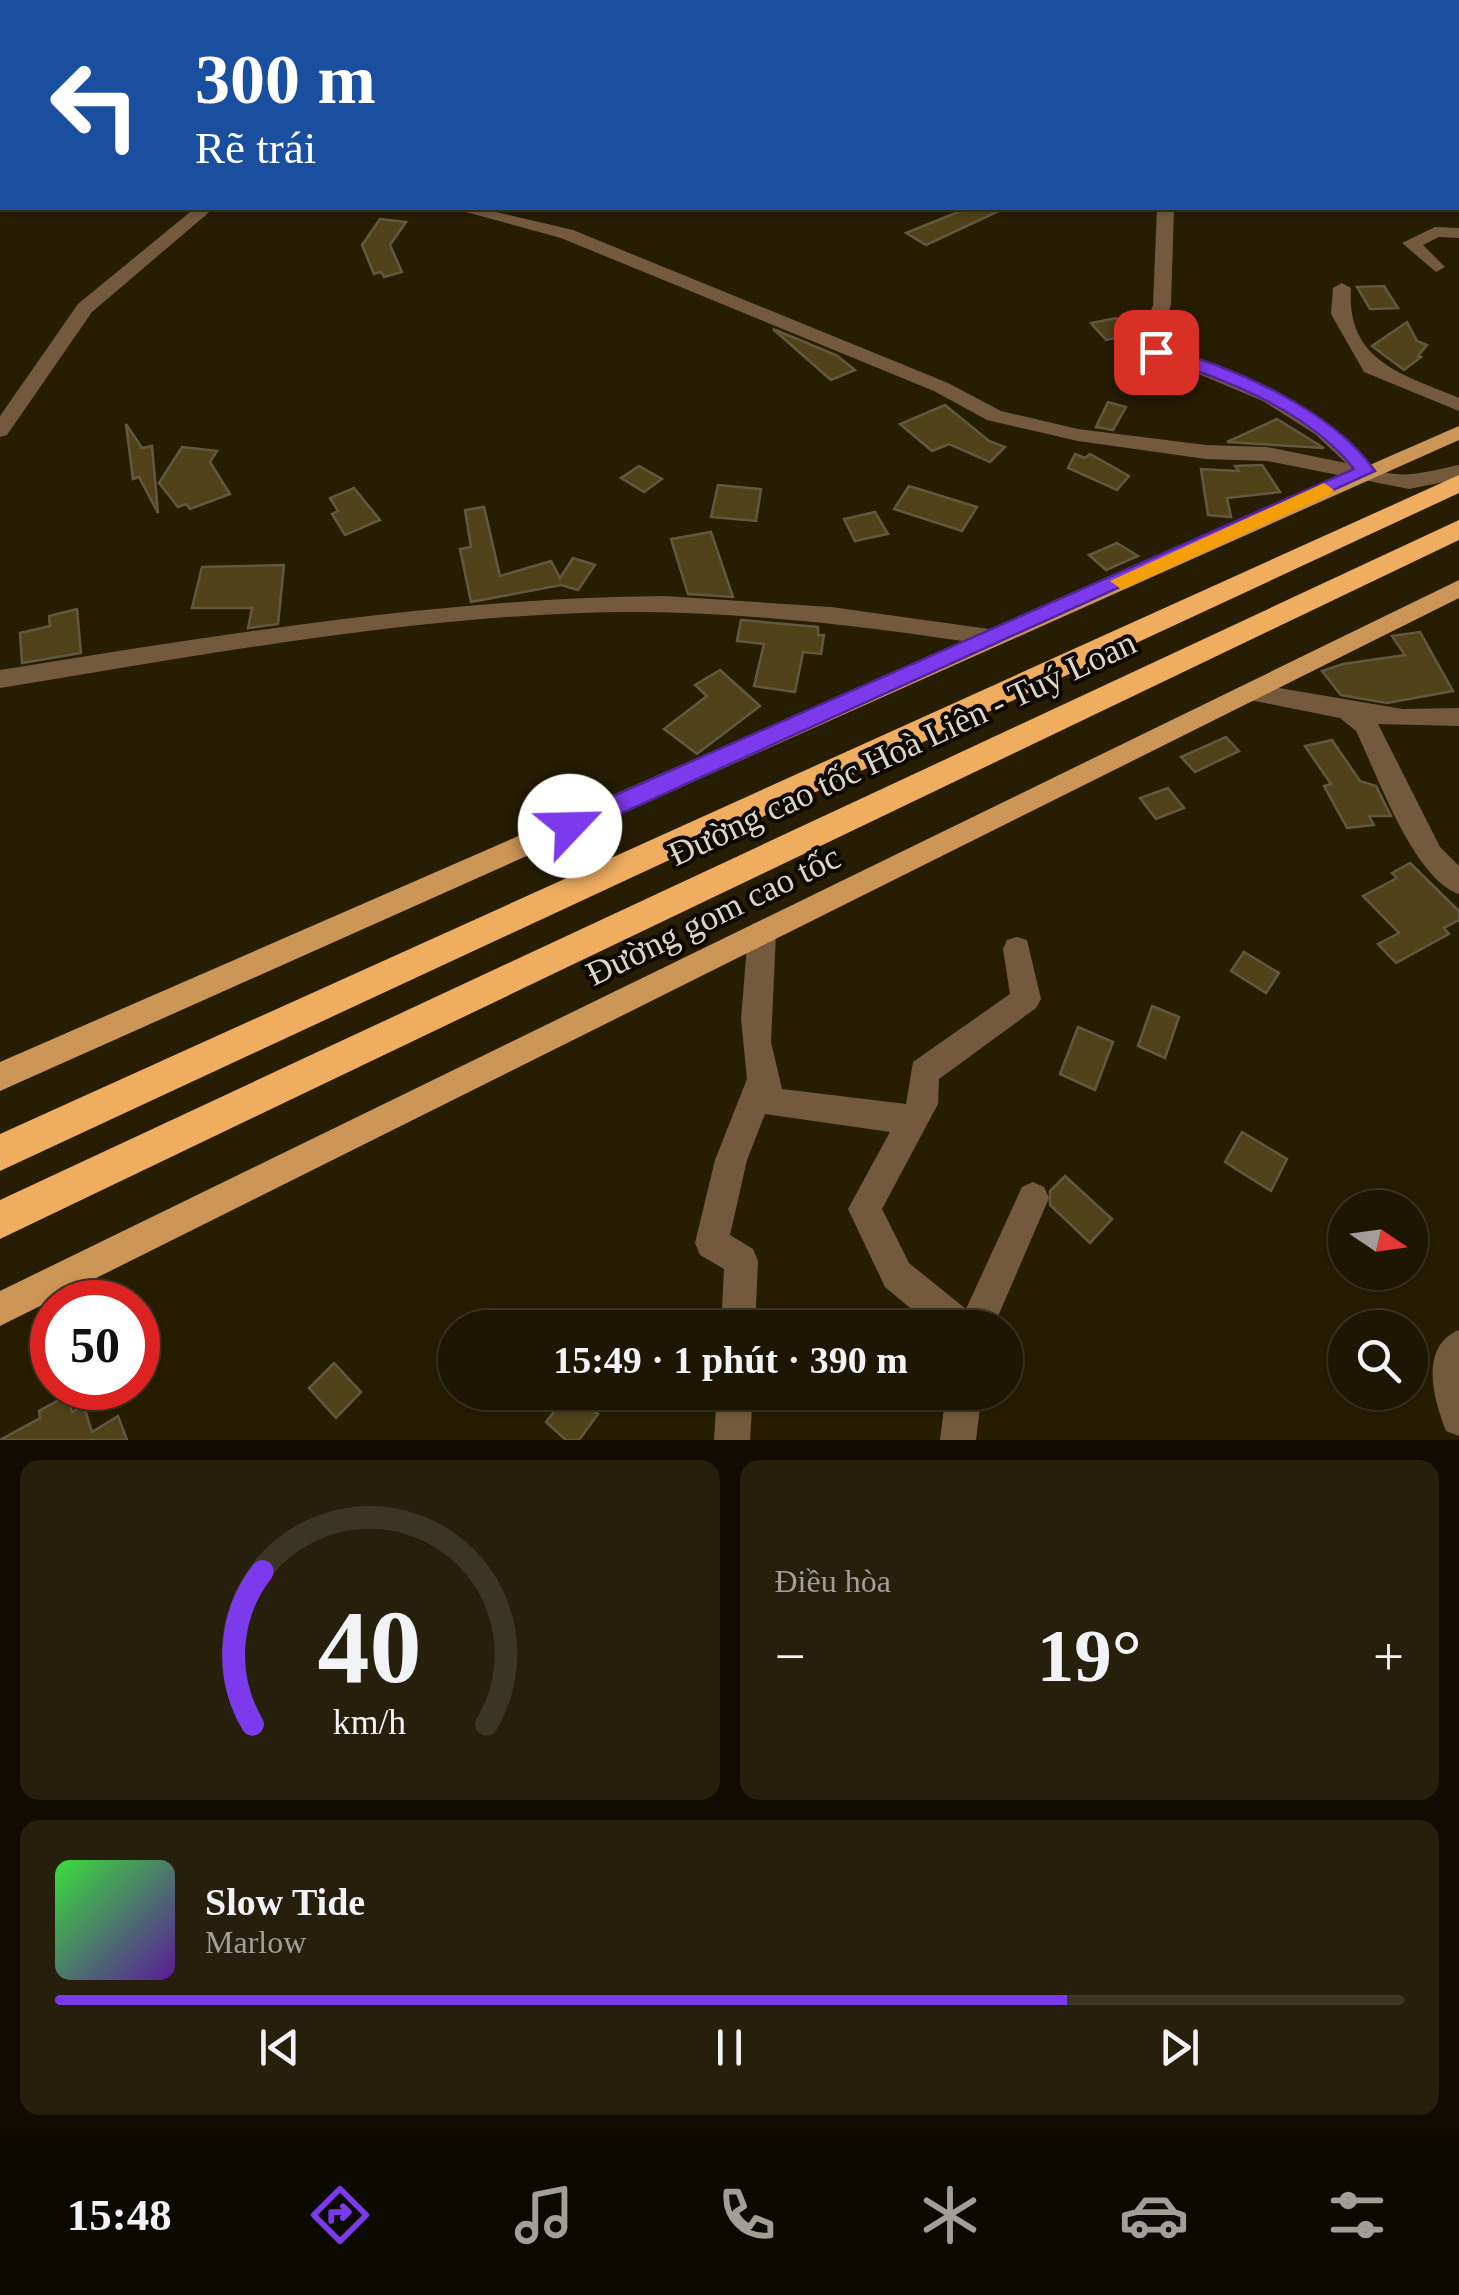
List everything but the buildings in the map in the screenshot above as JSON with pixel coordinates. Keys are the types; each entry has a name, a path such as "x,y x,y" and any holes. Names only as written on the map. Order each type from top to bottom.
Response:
{"highway":[{"name":"Đường cao tốc Hoà Liên - Tuý Loan","path":"0,1153 1459,484"},
{"name":"Đường cao tốc Hoà Liên - Tuý Loan","path":"0,1220 1459,529"}],"main road":[{"path":"0,1077 1459,432"},
{"name":"Đường gom cao tốc","path":"0,1309 1459,588"}],"street":[{"path":"0,430 85,308 203,210"},
{"path":"468,210 568,234 941,387 994,416 1132,444 1267,454 1409,482 1459,472"},
{"path":"1166,210 1162,305 1150,340 1156,352 1222,372 1310,421 1350,451 1366,471"},
{"path":"1436,267 1411,243 1428,240 1434,232 1459,232"},
{"path":"1342,288 1340,314 1371,368 1459,406"},
{"path":"0,680 467,612 664,604 869,618 996,638"},
{"path":"1248,692 1404,718 1459,717"},
{"path":"1347,710 1366,725 1378,744 1430,855 1459,883"},
{"path":"739,1310 741,1261 712,1243 731,1160 761,1083 758,996 762,932"},
{"path":"940,1310 897,1276 864,1210 923,1104 924,1072 1026,999 1017,949"},
{"path":"761,1083 772,1102 915,1120"},
{"path":"983,1310 1033,1198"},
{"path":"1459,1347 1450,1354 1452,1393 1459,1418"},
{"path":"732,1440 734,1410"},
{"path":"958,1440 962,1410"}],"slow traffic":[{"path":"1121,581 1324,490"}],"route":[{"path":"570,826 1366,471 1350,451 1310,421 1222,372 1156,352"}]}
